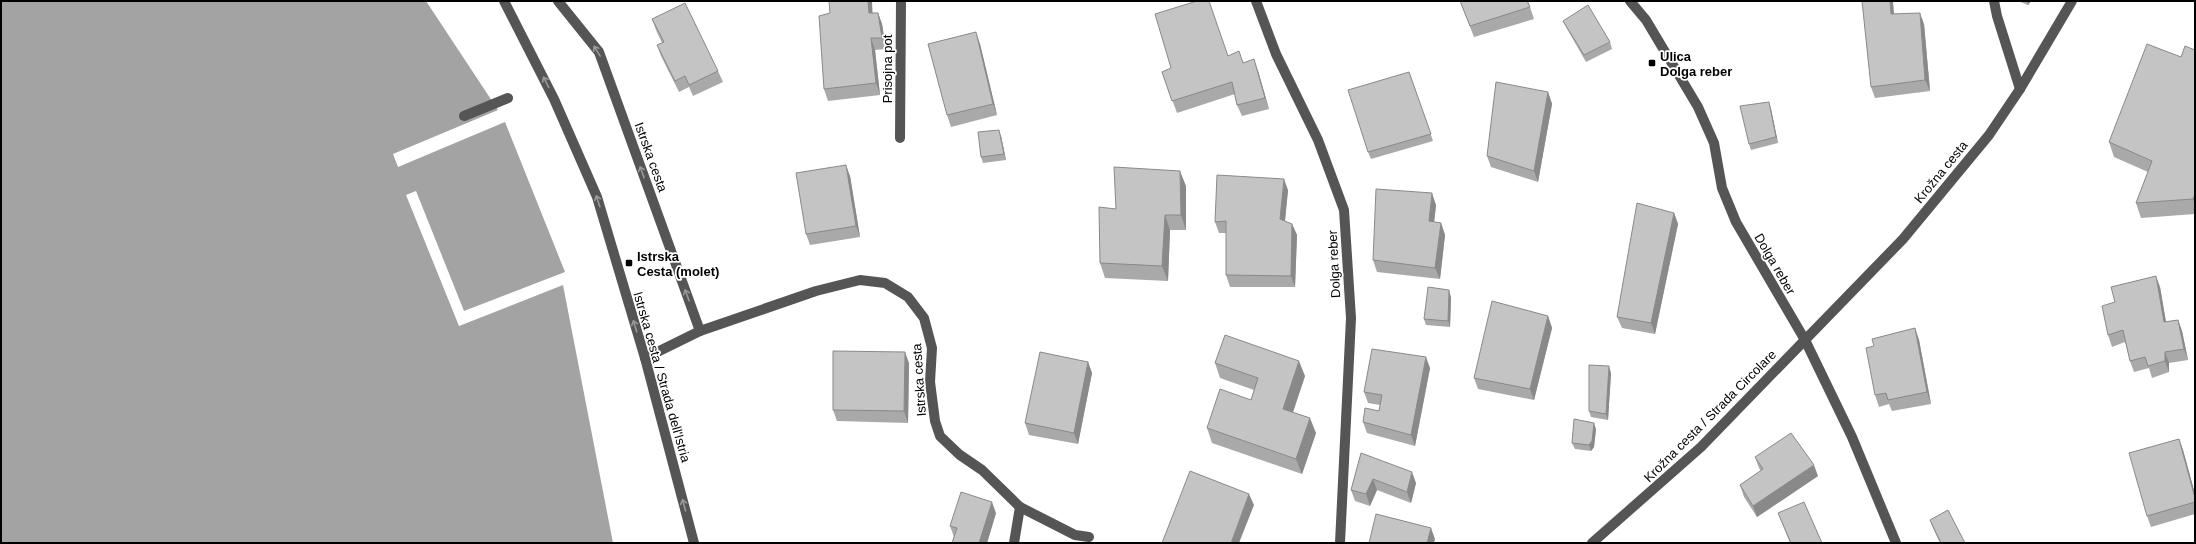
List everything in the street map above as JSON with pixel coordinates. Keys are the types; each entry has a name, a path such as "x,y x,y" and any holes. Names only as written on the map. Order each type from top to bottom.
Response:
{"street":[{"name":"Istrska cesta / Strada dell'Istria","path":"504,1 554,99 597,197 645,358 694,543"},
{"name":"Istrska cesta","path":"558,1 599,52 700,331"},
{"name":"Prisojna pot","path":"900,138 901,1"},
{"name":"Dolga reber","path":"1256,1 1276,54 1318,140 1344,210 1351,318 1340,543"},
{"name":"Dolga reber","path":"1630,1 1646,20 1698,108 1714,143 1722,188 1736,222 1805,340 1852,438 1896,543"},
{"path":"1994,1 1997,16 2020,89"},
{"name":"Krožna cesta","path":"1805,340 1903,238 1989,134 2020,89 2072,1"},
{"path":"464,116 508,98"},
{"name":"Istrska cesta","path":"645,358 700,331 816,291 860,280 885,283 908,297 924,318 932,348 930,382 935,421 940,436 960,454 982,470 1020,507 1075,535 1089,537"},
{"name":"Krožna cesta / Strada Circolare","path":"1595,542 1701,447 1805,340"},
{"path":"1014,543 1020,507"}],"shaded area":[{"path":"1,1 426,1 498,110 393,154 398,167 505,122 565,272 464,311 416,191 406,195 459,326 563,285 613,543 1,543"}],"building":[{"path":"829,1 868,1 869,13 878,13 882,38 871,38 876,83 824,89 819,16 830,13"},
{"path":"1197,1 1209,1 1228,56 1239,51 1243,63 1254,59 1265,98 1237,105 1232,82 1172,101 1162,72 1171,68 1155,14"},
{"path":"1460,1 1527,1 1530,7 1470,26"},
{"path":"1862,1 1890,1 1891,14 1920,13 1925,80 1871,87"},
{"path":"685,3 718,71 689,85 685,76 675,81 657,45 664,42 652,19"},
{"path":"1588,5 1610,42 1584,55 1563,21"},
{"path":"976,32 993,104 947,115 928,44"},
{"path":"2147,44 2181,57 2185,46 2195,50 2195,194 2193,199 2136,203 2152,161 2109,142"},
{"path":"1409,72 1431,134 1368,152 1348,90"},
{"path":"1496,82 1548,92 1534,171 1487,156"},
{"path":"1769,102 1776,137 1749,144 1740,106"},
{"path":"999,130 1004,154 981,157 978,132"},
{"path":"846,165 856,226 806,234 796,173"},
{"path":"1114,167 1180,171 1181,215 1165,215 1162,266 1100,263 1099,207 1116,209"},
{"path":"1217,175 1284,179 1280,219 1292,224 1291,276 1226,275 1226,221 1215,222"},
{"path":"1376,189 1432,193 1429,221 1441,223 1435,268 1373,260"},
{"path":"1637,203 1674,213 1651,323 1617,317"},
{"path":"2156,276 2164,322 2178,320 2184,349 2165,352 2165,361 2148,366 2145,357 2130,361 2123,330 2108,335 2102,306 2115,302 2111,287"},
{"path":"1428,287 1449,290 1448,321 1424,319"},
{"path":"1492,301 1548,316 1530,389 1474,378"},
{"path":"1915,328 1927,392 1888,400 1886,393 1875,395 1866,348 1874,346 1872,339"},
{"path":"1225,335 1299,361 1283,409 1310,418 1296,459 1207,428 1220,389 1251,400 1258,378 1215,363"},
{"path":"1372,349 1426,357 1411,435 1363,422 1365,408 1379,411 1382,395 1364,392"},
{"path":"833,351 905,352 904,411 833,410"},
{"path":"1040,352 1088,362 1074,433 1025,423"},
{"path":"1589,365 1609,366 1606,414 1589,411"},
{"path":"1574,419 1594,423 1592,441 1589,445 1572,443"},
{"path":"1791,433 1814,465 1753,506 1740,485 1763,469 1755,457"},
{"path":"2179,439 2195,502 2147,516 2129,453"},
{"path":"1361,453 1412,472 1407,492 1373,479 1366,494 1351,490"},
{"path":"1190,471 1249,494 1231,543 1162,543"},
{"path":"961,492 992,502 979,543 952,543 957,528 950,526"},
{"path":"1804,502 1822,543 1791,543 1778,513"},
{"path":"1948,510 1965,543 1941,543 1930,520"},
{"path":"1376,514 1431,528 1427,543 1369,543"}],"place":[{"name":"Ulica Dolga reber","path":"1652,63"},
{"name":"Istrska Cesta (molet)","path":"629,263"}]}
